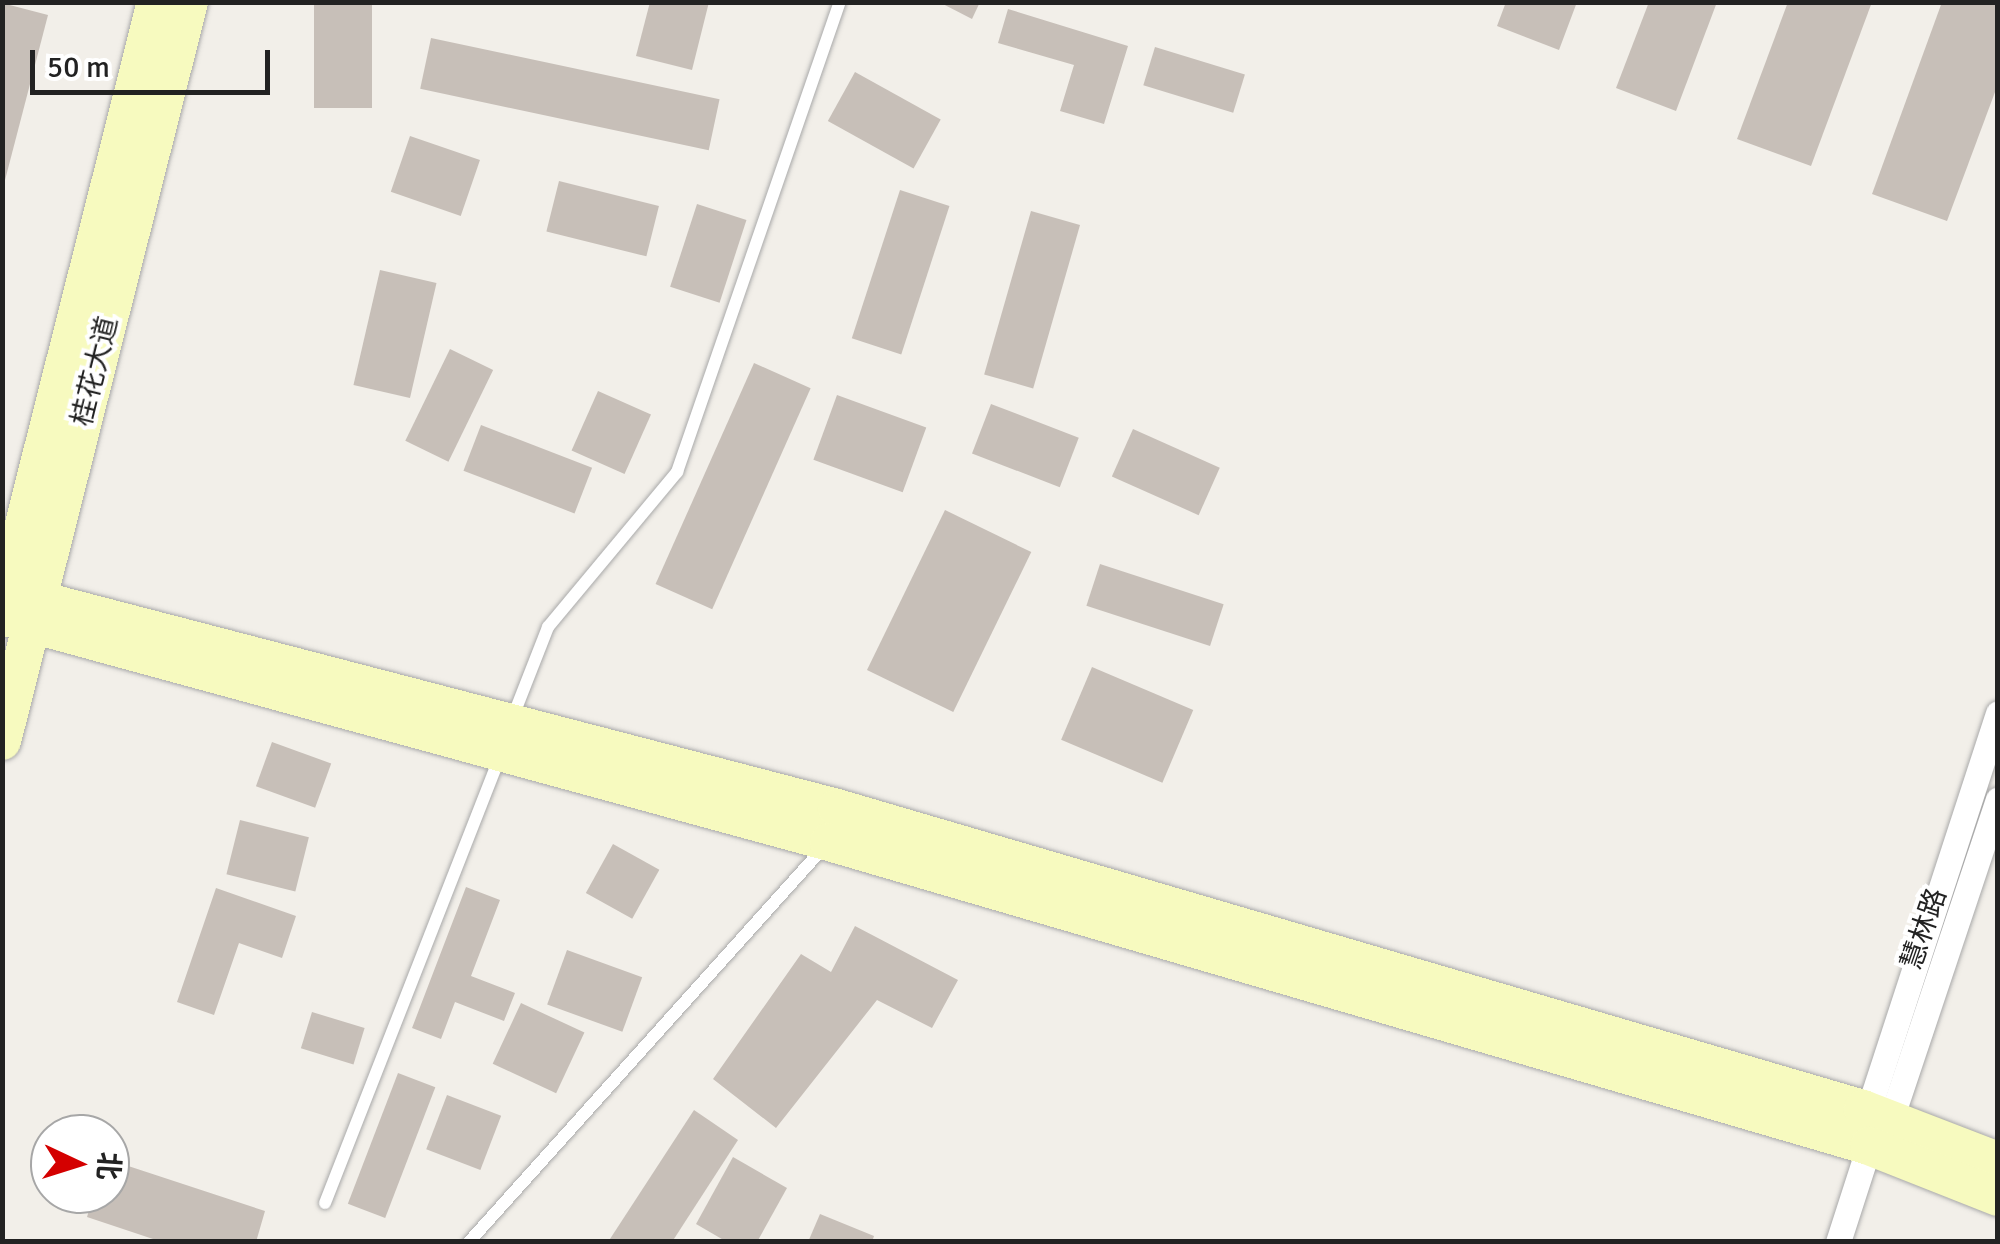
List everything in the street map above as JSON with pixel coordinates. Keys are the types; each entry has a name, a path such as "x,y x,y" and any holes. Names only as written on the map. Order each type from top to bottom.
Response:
{"street":[{"name":"桂花大道","path":"2,741 14,606 156,2"},
{"name":"桂花大道","path":"14,606 189,2"},
{"path":"14,606 833,825 1998,1161"},
{"name":"慧林路","path":"1838,1242 1998,712"},
{"name":"慧林路","path":"1874,1125 1998,799"},
{"path":"1874,1125 1998,1197"}],"lane":[{"path":"325,1203 548,627 677,472 840,2"},
{"path":"469,1242 833,825"}],"building":[{"path":"314,2 372,2 372,108 314,108"},
{"path":"650,2 709,2 692,70 636,56"},
{"path":"939,2 980,2 972,19"},
{"path":"1506,2 1577,2 1559,50 1497,26"},
{"path":"1649,2 1717,2 1676,111 1616,88"},
{"path":"1788,2 1872,2 1811,166 1737,139"},
{"path":"1942,2 1998,2 1998,84 1947,221 1872,194"},
{"path":"2,3 48,15 4,184 2,184"},
{"path":"1008,9 1128,46 1104,124 1060,111 1074,65 998,43"},
{"path":"431,38 720,99 709,150 420,89"},
{"path":"1155,47 1245,74 1233,113 1143,85"},
{"path":"855,72 941,120 914,168 828,121"},
{"path":"410,136 480,160 461,216 391,192"},
{"path":"559,181 659,206 646,256 546,231"},
{"path":"900,190 949,206 901,354 852,338"},
{"path":"697,204 746,220 720,303 670,287"},
{"path":"1031,211 1080,225 1033,388 984,374"},
{"path":"380,270 437,283 410,398 353,385"},
{"path":"450,349 493,370 448,462 405,441"},
{"path":"754,363 811,388 712,609 656,584"},
{"path":"598,391 651,415 625,474 572,450"},
{"path":"837,395 926,427 903,492 813,460"},
{"path":"991,404 1079,438 1060,487 972,453"},
{"path":"481,425 592,468 575,513 463,471"},
{"path":"1133,429 1220,468 1199,515 1112,477"},
{"path":"945,510 1031,552 953,712 867,670"},
{"path":"1100,564 1224,604 1210,646 1086,606"},
{"path":"1092,667 1193,710 1162,783 1061,740"},
{"path":"272,742 331,764 315,808 256,786"},
{"path":"240,820 309,837 295,892 226,874"},
{"path":"613,844 659,870 632,919 586,893"},
{"path":"466,887 500,900 471,976 515,993 504,1021 455,1002 441,1039 412,1028"},
{"path":"216,888 296,916 282,958 239,943 214,1015 177,1002"},
{"path":"855,926 958,980 932,1028 877,1000 776,1128 713,1079 801,954 831,972"},
{"path":"567,950 642,977 622,1032 547,1005"},
{"path":"521,1003 584,1033 556,1093 493,1064"},
{"path":"312,1012 365,1028 353,1064 301,1048"},
{"path":"398,1073 435,1087 385,1218 348,1204"},
{"path":"447,1095 501,1116 480,1170 426,1149"},
{"path":"694,1110 738,1140 672,1242 608,1242"},
{"path":"733,1157 787,1188 757,1242 727,1242 696,1224"},
{"path":"130,1167 265,1211 256,1242 162,1242 87,1217 130,1214"},
{"path":"820,1214 874,1236 872,1242 808,1242"}]}
